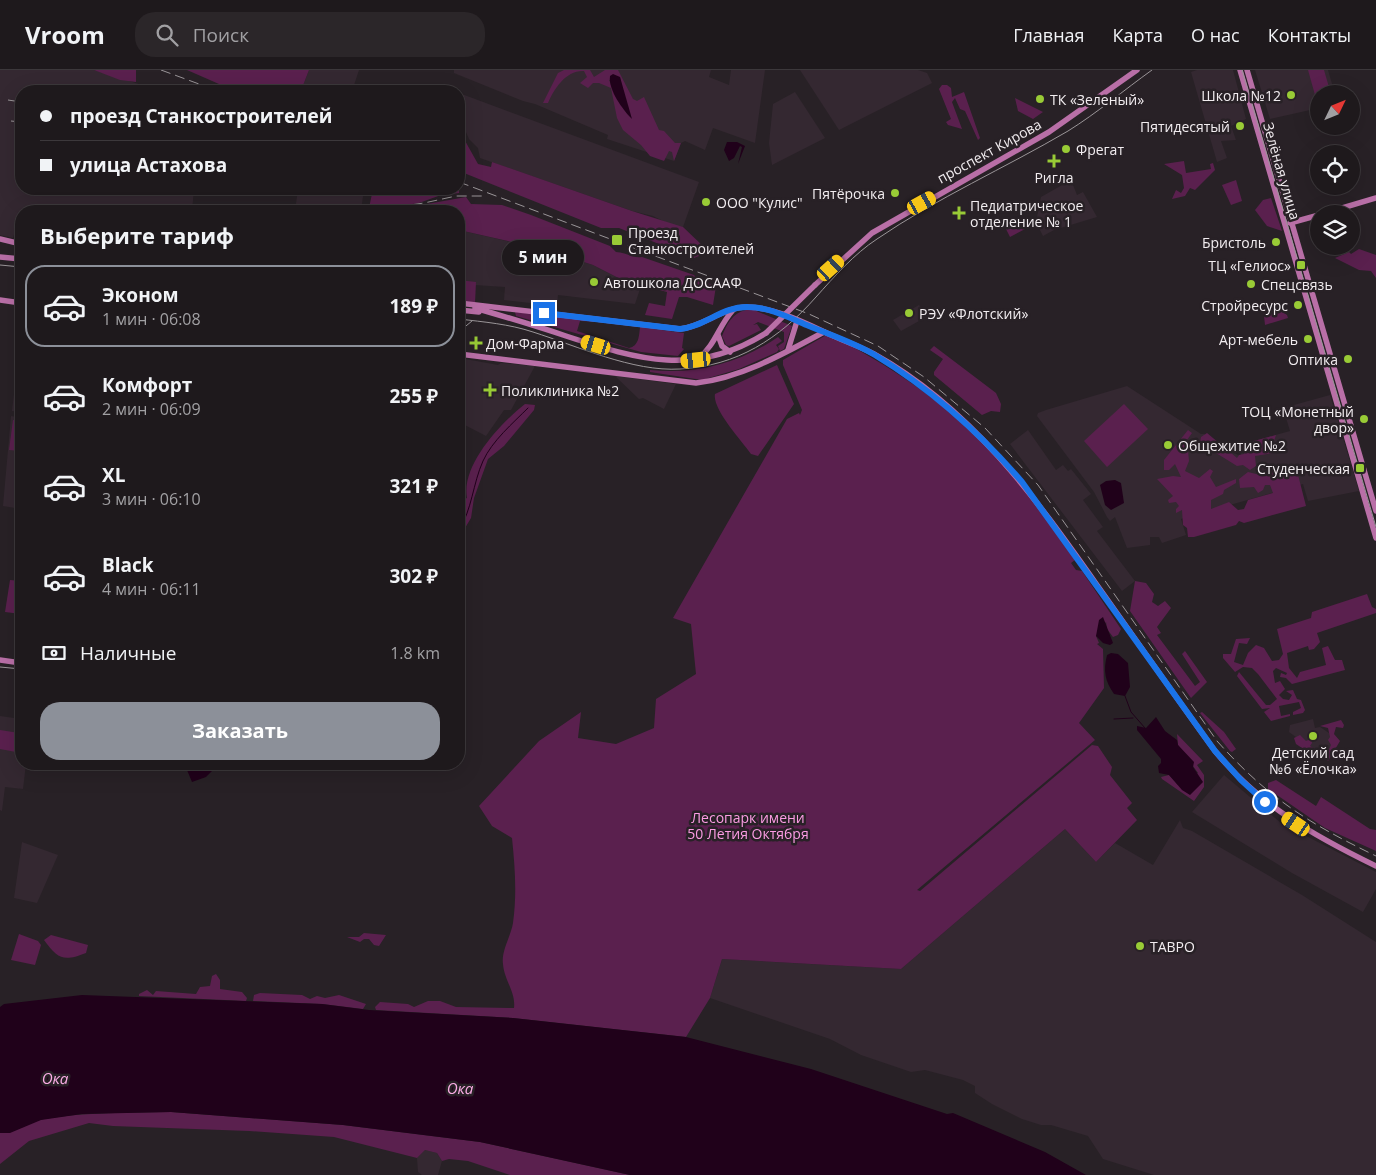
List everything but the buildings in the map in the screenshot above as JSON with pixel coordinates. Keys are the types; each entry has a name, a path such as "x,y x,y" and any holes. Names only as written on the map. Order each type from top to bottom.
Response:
{"main road":[{"name":"проспект Кирова","path":"494,313 631,356 664,361 696,360 730,352 766,333 872,233 1056,128 1137,70"},
{"name":"Зелёная улица","path":"1240,70 1376,538"},
{"name":"Зелёная улица","path":"1247,70 1376,511"},
{"path":"1352,205 1376,198"},
{"path":"1285,224 1310,217"},
{"path":"0,239 15,243"},
{"path":"0,257 15,258"},
{"path":"0,300 15,301"},
{"path":"465,304 680,329 695,326 734,309 758,308 797,321 874,354 913,380 951,410 1002,458 1040,505 1226,764 1254,792 1287,818 1323,841 1376,866"},
{"path":"465,305 494,313"},
{"path":"696,360 709,350 723,323 734,309"},
{"path":"465,311 494,313"},
{"path":"788,350 797,321"},
{"path":"465,355 696,383 711,381 742,372 824,332"},
{"path":"718,335 722,346 730,352"},
{"path":"0,660 15,662"}],"shaded area":[{"path":"0,70 94,70 142,85 15,85 15,195 193,195 193,205 15,205 15,231 13,238 0,235"},
{"path":"309,70 359,70 354,85 303,85"},
{"path":"454,70 711,70 709,77 729,85 731,70 765,70 755,143 713,128 705,150 685,141 681,143 674,161 607,139 608,135 454,73"},
{"path":"800,70 918,70 927,73 932,83 839,130"},
{"path":"1197,70 1233,70 1246,119 1231,126 1236,140 1221,141 1227,158 1217,162 1191,72"},
{"name":"Школа №12","path":"1255,70 1328,70 1332,85 1310,85 1310,110 1270,119"},
{"path":"795,92 825,138 772,165 769,143 773,104"},
{"path":"465,95 699,182 683,227 671,225 653,216 632,211 480,158 478,148 469,139 466,132"},
{"path":"1071,180 1077,195 1083,192 1097,217 1054,230 1043,236 1036,222 1041,197"},
{"path":"297,195 363,196 362,205 296,205"},
{"path":"465,231 524,245 525,241 546,242 557,250 556,253 593,265 640,289 635,304 558,295 557,306 504,300 505,287 465,284"},
{"path":"919,305 928,316 901,331 893,320"},
{"name":"Поликлиника №2","path":"465,359 498,365 501,363 535,366 511,410 504,410 486,436 465,425"},
{"path":"615,376 676,384 664,409 643,398 639,399"},
{"path":"15,385 15,411 12,411"},
{"path":"1127,386 1201,434 1241,457 1240,445 1290,431 1283,408 1330,395 1359,491 1308,501 1303,484 1181,519 1186,535 1162,543 1159,537 1150,537 1150,545 1127,548 1115,517 1110,521 1094,492 1037,416 1038,413 1046,410"},
{"path":"11,416 15,417 15,508 3,506"},
{"path":"1028,430 1056,470 1063,465 1068,471 1071,469 1091,494 1083,500 1103,527 1097,531 1135,581 1122,591 1010,444"},
{"path":"0,716 15,718 15,770 25,770 23,789 5,787 2,811 0,810"},
{"name":"Детский сад №6 «Ёлочка»","path":"1313,719 1315,728 1320,727 1338,739 1325,758 1289,732 1290,725"},
{"path":"1224,775 1281,823 1376,872 1376,889 1363,912 1292,873 1192,812"},
{"path":"1180,820 1183,828 1192,831 1302,895 1376,942 1376,1175 1154,1175 1103,1159 1088,1136 1022,1119 975,1093 975,1086 963,1080 925,1070 911,1072 861,1055 830,1039 710,998 722,959 901,969 1065,829 1096,862 1115,843 1153,865"},
{"path":"22,842 58,855 37,903 14,898"},
{"path":"425,1150 437,1153 442,1161 438,1175 422,1175 418,1172 417,1158"}],"green space":[{"path":"94,70 136,70 136,82 120,80"},
{"path":"187,70 309,70 303,85 221,85"},
{"path":"564,70 590,70 594,77 605,70 618,70 633,99 637,101 644,97 659,130 664,131 675,143 681,143 674,161 672,152 669,151 664,161 650,156 641,145 623,130 617,118 611,88 599,83 593,83 588,88 580,83 587,77 584,71 566,77 557,86 548,103 543,103 558,73","holes":["620,77 628,115 618,100 609,80"]},
{"path":"1308,70 1324,70 1328,85 1312,85"},
{"path":"942,85 947,85 951,88 952,97 964,92 980,138 978,140 965,111 960,109 955,98 952,102 962,129 948,125 946,122 951,119 939,89"},
{"path":"1015,98 1043,112 1033,119 1018,111"},
{"path":"465,141 478,164 491,167 492,162 683,227 705,248 704,254 694,258 619,228 601,228 465,173"},
{"path":"1184,161 1186,173 1211,169 1210,164 1213,163 1215,170 1195,190 1190,188 1185,196 1172,199 1176,190 1181,193 1184,188 1182,175 1164,164"},
{"path":"1236,180 1242,201 1231,205 1222,185"},
{"path":"372,195 441,195 419,203 406,205 370,205"},
{"path":"466,197 471,204 502,205 610,246 616,252 642,257 694,275 698,280 716,286 713,305 687,297 679,297 672,319 645,315 649,303 665,306 667,292 644,286 640,289 593,265 556,253 557,250 546,248 546,242 525,241 525,245 465,231 465,205 421,205"},
{"path":"1271,198 1282,231 1267,226 1255,210 1263,200"},
{"path":"1020,216 1027,228 1010,237 1004,225"},
{"path":"1360,249 1376,255 1376,278 1371,271 1359,270 1335,258 1342,255 1360,255"},
{"path":"465,281 476,282 475,303 465,301"},
{"path":"1280,302 1288,318 1265,325 1263,307"},
{"path":"746,310 754,310 792,326 784,349 780,351 778,346 784,342 784,332 758,322 753,325 757,324 761,330 729,346 726,345 722,336 728,323 734,316"},
{"path":"515,312 602,322 580,321 577,331 629,348 637,343 640,327 684,333 682,348 684,349 678,356 641,352 516,316"},
{"name":"Лесопарк имени 50 Летия Октября","path":"828,334 916,386 976,435 1016,479 1075,560 1071,563 1076,570 1082,571 1121,629 1118,635 1113,637 1107,629 1106,622 1096,636 1099,643 1097,644 1103,649 1104,688 1079,723 1095,740 917,890 920,891 1092,745 1098,746 1112,767 1110,775 1132,803 1127,808 1137,820 1096,862 1065,829 901,969 722,959 710,998 686,1037 513,1018 376,1010 375,1007 380,1002 408,1004 414,1007 428,1001 440,1001 456,1007 514,1008 503,959 512,928 515,902 512,838 492,826 479,806 539,741 581,712 578,738 616,744 654,728 656,699 696,674 691,624 673,618 787,419 799,413 800,415 802,410 783,365 783,360"},
{"path":"778,337 782,341 776,345 779,349 777,352 739,369 702,380 650,372 650,370 684,371 717,365 748,354"},
{"path":"934,346 996,393 1001,404 1000,412 991,411 982,415 934,375 943,359 930,350"},
{"path":"777,365 794,404 758,456 751,454 729,425 718,408 715,394"},
{"path":"525,404 535,405 534,410 504,446 488,459 474,498 471,518 465,528 465,499 467,498 470,472 485,446 515,412"},
{"path":"1124,404 1148,429 1107,467 1084,441"},
{"path":"13,420 15,420 15,450 9,450"},
{"path":"1188,430 1192,433 1187,440 1189,461 1185,471 1199,478 1210,469 1213,471 1210,477 1216,487 1236,479 1236,483 1224,490 1223,494 1211,500 1211,509 1229,502 1238,510 1244,509 1248,500 1273,493 1270,485 1265,485 1263,490 1258,493 1254,487 1240,488 1239,479 1248,472 1260,475 1294,466 1296,467 1306,506 1244,523 1239,521 1236,525 1188,537 1187,528 1183,525 1182,510 1176,513 1176,509 1179,506 1176,502 1169,503 1168,500 1173,496 1157,479 1173,476 1181,477 1175,464 1169,470 1164,470 1164,460"},
{"path":"1207,433 1237,458 1239,455 1244,454 1243,444 1276,435 1273,444 1279,452 1255,456 1256,466 1250,470 1243,465 1237,466 1200,443 1201,437"},
{"path":"10,580 15,580 15,613 5,612"},
{"path":"1135,581 1146,583 1154,594 1152,602 1158,606 1165,601 1171,608 1157,627 1161,633 1157,635 1195,686 1200,682 1182,654 1185,651 1207,682 1191,698 1130,611"},
{"path":"1367,594 1372,607 1376,609 1376,613 1317,633 1320,642 1314,649 1309,650 1308,646 1287,653 1289,668 1297,678 1300,672 1326,665 1322,648 1328,646 1335,660 1342,660 1345,670 1292,684 1286,678 1280,677 1281,673 1286,675 1287,673 1276,668 1273,671 1275,683 1280,681 1285,689 1279,695 1283,699 1289,700 1292,695 1286,691 1293,690 1297,699 1301,700 1305,710 1303,713 1293,715 1293,712 1301,708 1299,702 1279,706 1281,716 1290,714 1290,716 1271,721 1264,712 1270,708 1262,709 1237,676 1239,672 1266,705 1270,705 1277,699 1252,668 1243,667 1235,672 1223,658 1223,654 1231,654 1236,639 1250,638 1247,644 1239,643 1234,662 1243,665 1248,653 1256,645 1264,648 1272,661 1279,660 1283,654 1277,629 1311,618 1312,612"},
{"path":"1202,712 1224,732 1236,749 1232,752 1230,751 1200,713"},
{"path":"1341,720 1344,725 1343,728 1336,727 1334,734 1340,741 1328,761 1324,756 1320,760 1296,744 1294,738 1300,735 1306,741 1311,739 1312,743 1310,746 1317,750 1325,748 1323,753 1327,754 1331,745 1328,740 1330,737 1328,728 1320,726"},
{"path":"0,730 15,732 15,752 0,749"},
{"path":"1177,734 1203,761 1197,765 1204,775 1204,787 1194,801 1161,777 1169,775 1178,785 1198,773 1178,745"},
{"path":"1276,780 1316,806 1321,797 1370,829 1376,830 1376,851 1325,828 1268,789 1268,783"},
{"path":"364,933 386,935 379,946 374,945 369,939 364,939 360,942 347,937 359,937"},
{"path":"19,934 38,941 41,945 35,965 11,960"},
{"path":"51,935 88,945 86,953 66,958 57,955 44,940"},
{"path":"216,974 220,980 220,989 242,992 247,998 246,1001 139,996 139,994 147,990 153,995 156,991 196,994 200,987 210,986 212,976"},
{"path":"260,993 302,995 310,999 317,996 325,998 339,995 366,1004 363,1009 322,1004 253,1001 254,995"},
{"path":"171,1112 343,1125 480,1142 630,1175 510,1175 468,1161 449,1159 442,1161 437,1153 425,1150 417,1158 334,1137 249,1131 113,1126 89,1123 29,1141 0,1164 0,1133 6,1133 38,1120 92,1114"}],"water":[{"path":"613,74 620,77 632,119 621,105 611,87 610,76"},
{"path":"727,142 737,142 745,146 738,164 742,147 740,146 734,158 729,161 724,150"},
{"path":"1115,480 1121,483 1124,503 1111,510 1105,505 1100,485 1106,481"},
{"path":"1103,617 1113,643 1110,645 1103,643 1096,636 1099,620"},
{"path":"1111,653 1118,654 1128,663 1130,687 1125,696 1114,694 1107,680 1105,671 1106,661 1107,655"},
{"path":"1156,717 1165,731 1177,740 1178,745 1194,762 1193,767 1203,782 1190,795 1182,790 1169,775 1159,773 1158,766 1161,763 1161,759 1137,730 1137,726 1146,728"},
{"path":"187,770 213,770 206,777 192,782"},
{"name":"Ока","path":"82,995 322,1004 369,1010 513,1018 686,1037 811,1069 947,1114 953,1113 1045,1152 1086,1175 630,1175 480,1142 343,1125 171,1112 82,1114 41,1120 10,1133 0,1133 0,1007 4,1004"}],"waterway":[{"path":"465,518 480,469 487,454 503,433 528,408"},
{"path":"1125,696 1131,712 1145,728"},
{"path":"1114,719 1133,718"}],"tram line":[{"path":"465,320 524,329 605,357 662,369 701,367 738,356 756,348 787,326 852,259 877,239 923,210 1068,131 1152,70"},
{"path":"1242,70 1376,527"},
{"path":"0,265 15,266"},
{"path":"465,327 472,321"},
{"path":"0,667 15,668"}],"railway":[{"path":"161,70 202,85"},
{"path":"8,100 15,101"},
{"path":"11,121 15,121"},
{"path":"465,184 809,314 878,346 924,377 985,428 1038,485 1217,741 1254,778 1290,808 1376,856"},
{"path":"410,205 456,196 486,196"}],"place":[{"name":"Школа №12","path":"1291,95"},
{"name":"ТК «Зеленый»","path":"1040,99"},
{"name":"Пятидесятый","path":"1240,126"},
{"name":"Фрегат","path":"1066,149"},
{"name":"Ригла","path":"1054,161"},
{"name":"Пятёрочка","path":"895,193"},
{"name":"ООО \"Кулис\"","path":"706,202"},
{"name":"Педиатрическое отделение № 1","path":"959,213"},
{"name":"Проезд Станкостроителей","path":"617,240"},
{"name":"Бристоль","path":"1276,242"},
{"name":"ТЦ «Гелиос»","path":"1301,265"},
{"name":"Автошкола ДОСААФ","path":"594,282"},
{"name":"Спецсвязь","path":"1251,284"},
{"name":"Стройресурс","path":"1298,305"},
{"name":"РЭУ «Флотский»","path":"909,313"},
{"name":"Арт-мебель","path":"1308,339"},
{"name":"Дом-Фарма","path":"476,343"},
{"name":"Оптика","path":"1348,359"},
{"name":"Поликлиника №2","path":"490,390"},
{"name":"ТОЦ «Монетный двор»","path":"1364,419"},
{"name":"Общежитие №2","path":"1168,445"},
{"name":"Студенческая","path":"1360,468"},
{"name":"Детский сад №6 «Ёлочка»","path":"1313,736"},
{"name":"ТАВРО","path":"1140,946"}],"route":[{"path":"544,313 680,329 695,326 734,309 758,308 806,324 874,354 913,380 951,410 1002,458 1040,505 1215,751 1241,780 1265,802"}]}
